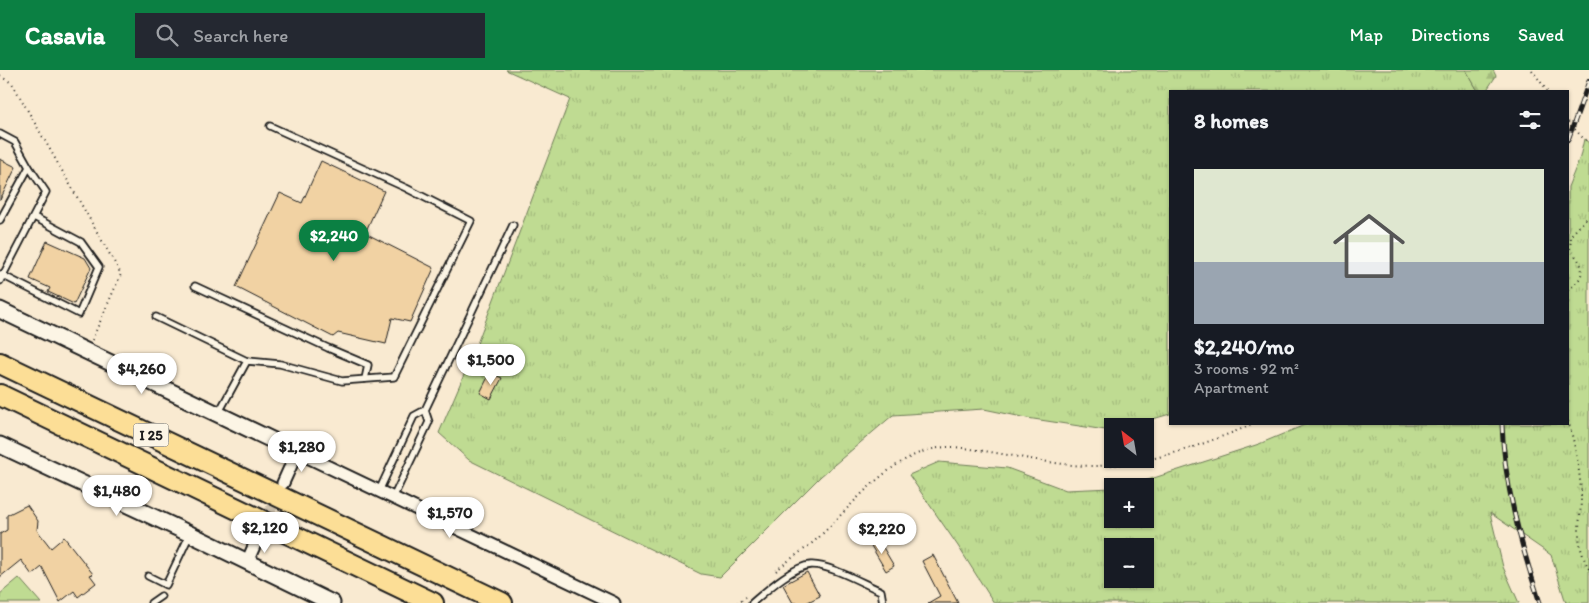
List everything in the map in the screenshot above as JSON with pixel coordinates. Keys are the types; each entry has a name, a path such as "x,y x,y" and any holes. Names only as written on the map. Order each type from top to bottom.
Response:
{"highway":[{"name":"I 25","path":"0,363 502,603"},
{"name":"I 25","path":"0,395 433,603"}],"street":[{"path":"0,310 614,603"},
{"path":"0,445 332,603"},
{"path":"283,483 297,452"},
{"path":"247,562 259,535"}],"lane":[{"path":"156,316 247,361 280,364 342,381 394,377 471,221 406,188 270,126"},
{"path":"0,134 15,142 46,192 1,277 79,314 99,267 81,242 34,216"},
{"path":"0,220 29,167"},
{"path":"379,491 414,416 425,410 513,225"},
{"path":"195,286 368,365 365,379"},
{"path":"218,414 247,361"},
{"path":"393,498 429,422 425,410"},
{"path":"148,576 166,585 190,534"},
{"path":"752,603 788,575 810,565 826,567 881,591 883,603"},
{"path":"151,603 161,596"}],"path":[{"path":"1532,70 1546,90"},
{"path":"0,76 12,83 121,274 87,352"},
{"path":"1569,123 1584,139 1589,141"},
{"path":"1569,289 1578,283 1582,275 1580,261 1570,250 1570,235 1589,216"},
{"path":"774,573 816,540 849,505 871,486 905,460 924,450 954,447 1072,465 1120,464 1160,457 1251,425"},
{"path":"1569,425 1576,450 1581,490 1578,539 1589,569"},
{"path":"737,603 749,594"}],"green space":[{"path":"506,70 1466,70 1477,90 1169,90 1169,414 1154,419 1104,418 1104,430 1027,418 984,409 893,415 821,476 720,577 701,574 469,460 439,433 475,349 570,99"},
{"path":"1466,70 1493,70 1496,76 1487,90 1477,90"},
{"path":"1584,139 1589,143 1589,603 1566,603 1551,555 1490,513 1503,567 1519,603 994,603 958,546 909,475 939,462 1007,468 1066,490 1104,488 1104,528 1154,528 1154,478 1259,444 1305,425 1569,425 1569,184 1580,157"},
{"path":"19,578 41,603 0,603 0,594"}],"building":[{"path":"0,159 16,167 0,200"},
{"path":"321,161 384,191 365,233 434,268 410,322 392,318 386,344 338,333 333,337 236,287 280,193 302,203"},
{"path":"47,241 85,258 91,268 74,304 48,292 50,288 30,279"},
{"path":"490,373 502,378 491,399 480,393"},
{"path":"27,505 38,521 37,530 51,548 64,537 93,574 90,575 96,583 78,597 74,591 60,602 42,567 32,575 21,560 0,577 0,534 7,530 7,515"},
{"path":"878,539 894,566 886,571 870,544"},
{"path":"933,555 958,603 928,603 940,596 922,561"},
{"path":"807,572 820,596 806,603 793,603 783,585"}],"tunnel":[{"path":"263,527 279,491"}],"railway":[{"path":"1569,137 1589,81"},
{"path":"1502,425 1503,447 1510,492 1526,559 1540,603"}]}
